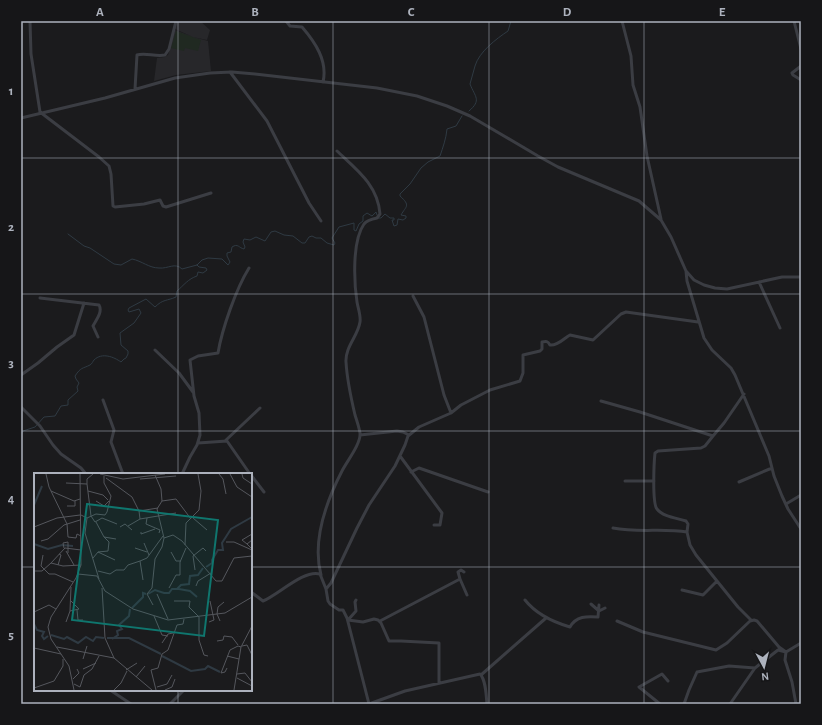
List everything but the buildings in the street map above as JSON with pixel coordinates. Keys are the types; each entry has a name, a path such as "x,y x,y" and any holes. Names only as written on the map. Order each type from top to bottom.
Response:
{"street":[{"path":"30,21 31,54 38,108 41,114 109,166 114,207 144,204 160,200 163,206 166,207 211,193"},
{"path":"135,90 137,55 164,55 169,49 176,21"},
{"path":"286,21 290,26 302,27 319,53 324,67 323,82"},
{"path":"622,21 630,56 633,83 641,117 647,156 661,220 671,237 686,271 687,281 698,322 705,341 733,372 744,394 769,456 782,496 788,509 801,529"},
{"path":"794,21 801,49"},
{"path":"801,66 792,72 792,74 801,80"},
{"path":"21,118 135,90 184,76 230,72 377,88 427,98 480,121 558,167 639,201 661,220"},
{"path":"230,72 267,121 309,203 321,221"},
{"path":"337,151 369,182 374,191 380,211 377,218 364,224 358,241 354,273 357,302 361,321 350,345 346,359 352,403 360,435 355,448 330,496 324,513 318,541 319,566 326,589 326,595 330,604 339,610 343,610 348,620 367,704 405,691 481,675 546,618"},
{"path":"183,473 198,443 200,429 199,413 193,392 190,360 198,356 218,353 232,305 249,268"},
{"path":"686,271 697,282 715,288 730,289 782,277 801,277"},
{"path":"759,282 780,328"},
{"path":"413,296 424,316 444,395 451,413"},
{"path":"40,298 98,304 101,308 93,326 98,337"},
{"path":"21,375 74,335 84,303"},
{"path":"326,589 331,583 369,505 400,456 409,435 419,427 451,413 461,405 490,390 520,381 523,373 523,355 540,351 542,349 542,342 546,341 550,345 553,345 570,335 593,340 621,314 626,312 698,322"},
{"path":"155,350 179,373 193,392"},
{"path":"744,394 724,423 705,446 701,448 656,452 654,501 656,509 665,515 686,521 688,524 687,532 692,550 751,620 757,621 779,647 786,652"},
{"path":"102,400 114,430 111,442 123,473"},
{"path":"601,401 713,436"},
{"path":"21,407 40,426 61,454 81,468 85,473"},
{"path":"225,441 260,408"},
{"path":"360,435 397,432 403,432 409,435"},
{"path":"198,443 227,441 250,473"},
{"path":"400,456 442,513 440,525 434,525"},
{"path":"411,472 419,468 488,492"},
{"path":"739,482 772,468"},
{"path":"252,475 264,492"},
{"path":"626,481 654,481"},
{"path":"786,504 801,495"},
{"path":"613,528 640,531 669,530 687,532"},
{"path":"464,572 461,570 458,572 467,595"},
{"path":"252,593 263,600 303,577 316,573 321,575"},
{"path":"348,620 364,622 376,619 380,621 460,579"},
{"path":"682,590 703,595 717,581"},
{"path":"348,620 356,611 356,600"},
{"path":"525,600 532,608 546,618 570,627 580,618 587,616 598,617 599,605"},
{"path":"590,604 599,611"},
{"path":"599,611 605,608"},
{"path":"617,621 643,632 716,650 727,643 751,620"},
{"path":"380,621 389,641 439,643 439,683"},
{"path":"730,704 756,667 778,650 786,652 801,643"},
{"path":"786,652 785,660 792,682 796,704"},
{"path":"684,704 688,690 697,672 729,666 756,667"},
{"path":"660,704 639,687 662,674 668,681"},
{"path":"481,675 488,704"},
{"path":"112,691 131,704"},
{"path":"170,704 183,691"}],"shaded area":[{"path":"177,21 200,21 210,30 207,40 193,37 175,29"},
{"path":"175,30 208,41 211,71 176,75 154,81 157,58 168,55"},
{"path":"176,31 201,40 198,51 185,48 184,51 171,48"}],"waterway":[{"path":"469,111 476,101 470,84 477,61 488,46 508,31 511,21"},
{"path":"378,218 381,218 385,214 390,218 394,218 394,220 392,220 394,226 397,225 398,219 403,220 406,218 406,216 401,215 406,208 406,202 400,194 410,184 421,168 428,162 440,156 447,129 456,126 462,116"},
{"path":"68,234 84,246 90,248 114,264 121,265 132,259 155,268 177,266 182,269 197,265 202,260 208,258 222,259 228,265 230,262 227,253 231,252 232,247 237,246 244,249 244,239 250,240 256,237 265,241 271,232 275,231 284,235 293,236 302,243 305,243 309,237 312,236 321,238 327,243 334,245 335,243 332,238 339,227 354,223 354,230 356,231 359,224 363,221 363,216 367,213 372,216 376,212 377,215"},
{"path":"21,435 23,431 35,427 44,417 55,416 61,406 68,405 68,400 78,391 77,387 79,383 75,376 80,370 91,365 94,360 101,356 115,358 121,362 126,358 128,351 121,345 120,333 134,323 141,313 139,309 129,312 129,308 146,299 155,307 163,301 176,297 177,291 189,280 197,276 198,272 203,273 207,270 206,268 199,267 197,265"}]}
